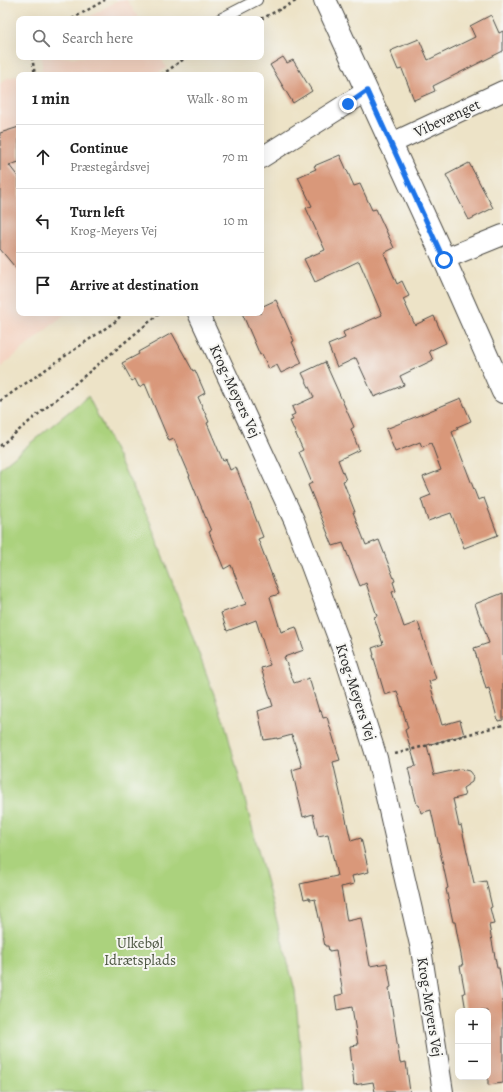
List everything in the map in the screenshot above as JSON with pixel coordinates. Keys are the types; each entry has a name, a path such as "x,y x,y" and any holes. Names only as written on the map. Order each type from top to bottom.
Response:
{"street":[{"path":"325,0 503,392"},
{"path":"264,156 367,91"},
{"name":"Vibevænget","path":"390,144 503,91"},
{"path":"444,260 503,235"},
{"name":"Krog-Meyers Vej","path":"199,316 294,520 344,654 377,758 421,949 443,1092"}],"lane":[{"path":"226,16 257,0"}],"path":[{"path":"77,16 104,0"},
{"path":"264,17 298,0"},
{"path":"32,60 34,72"},
{"path":"167,72 174,68 183,60"},
{"path":"0,402 116,321 120,316"},
{"path":"0,446 156,316"},
{"path":"377,758 503,725"}],"shaded area":[{"path":"118,0 127,0 137,16 91,16"},
{"path":"42,60 162,60 167,68 160,72 42,72"},
{"path":"16,76 16,316 62,316 0,368 0,84 7,78"}],"green space":[{"name":"Ulkebøl Idrætsplads","path":"88,396 150,522 225,724 295,990 304,1092 0,1092 0,468"}],"building":[{"path":"491,15 499,33 503,31 503,51 433,86 435,91 414,100 402,69 398,70 390,51 419,39 428,60 475,37 470,26"},
{"path":"283,57 287,63 293,60 312,91 293,103 270,65"},
{"path":"16,128 16,163 9,165 16,174 16,268 0,249 0,133"},
{"path":"340,155 354,186 360,184 372,210 376,209 394,248 384,253 397,284 402,281 409,296 403,299 415,325 434,316 446,343 429,351 433,360 400,376 404,385 374,397 356,358 337,367 328,345 345,338 343,332 382,315 359,261 315,282 304,259 325,250 306,208 312,206 298,177 316,169 314,166"},
{"path":"469,163 493,208 469,220 446,175"},
{"path":"276,300 294,341 292,342 302,363 281,373 277,365 269,369 262,354 260,355 243,316 264,316 264,306"},
{"path":"172,333 193,371 195,370 205,393 198,397 209,422 207,423 223,461 226,459 230,470 236,467 263,537 258,539 279,594 270,597 281,632 296,627 304,650 284,657 294,683 309,678 319,711 321,710 323,718 327,717 340,760 333,762 351,841 361,838 369,872 352,876 354,884 341,887 347,921 361,918 370,966 387,963 391,987 389,988 400,1063 406,1062 410,1092 375,1092 373,1082 354,1085 350,1046 358,1045 352,1007 337,1010 335,996 343,994 336,950 329,951 328,946 325,946 315,899 304,899 300,884 337,876 328,834 318,836 313,814 303,817 292,770 302,767 292,735 277,739 264,740 258,711 273,706 261,668 270,665 256,620 227,631 221,613 246,604 231,565 224,569 209,532 211,531 190,476 174,439 169,441 145,384 139,387 135,379 132,381 122,363 139,354 138,352"},
{"path":"325,362 354,427 351,429 359,450 338,460 346,480 343,481 355,512 353,512 366,545 379,540 395,581 393,582 396,591 392,592 404,627 418,622 436,679 429,681 442,725 460,720 464,735 427,745 434,775 461,769 469,771 473,776 472,782 463,788 465,796 453,799 459,826 461,825 474,883 486,881 492,907 490,908 494,924 489,925 497,968 499,968 503,995 503,1083 488,1085 488,1080 491,1080 491,1008 466,1008 463,993 465,993 460,966 463,966 431,810 421,813 419,805 417,805 408,768 416,766 405,730 408,728 397,691 385,695 373,655 372,648 383,644 374,617 377,616 366,583 360,586 343,543 333,546 308,485 312,483 299,452 303,450 290,421 293,420 291,416 295,414 292,407 314,397 302,373"},
{"path":"461,398 471,421 457,427 458,429 452,432 478,500 484,498 498,535 464,548 451,513 428,521 421,499 431,495 423,477 441,470 431,443 422,447 420,442 395,452 386,429"},
{"path":"503,593 503,720 498,721 489,688 486,689 474,648 489,643 475,604"}],"route":[{"path":"348,104 367,91 444,260"}]}
